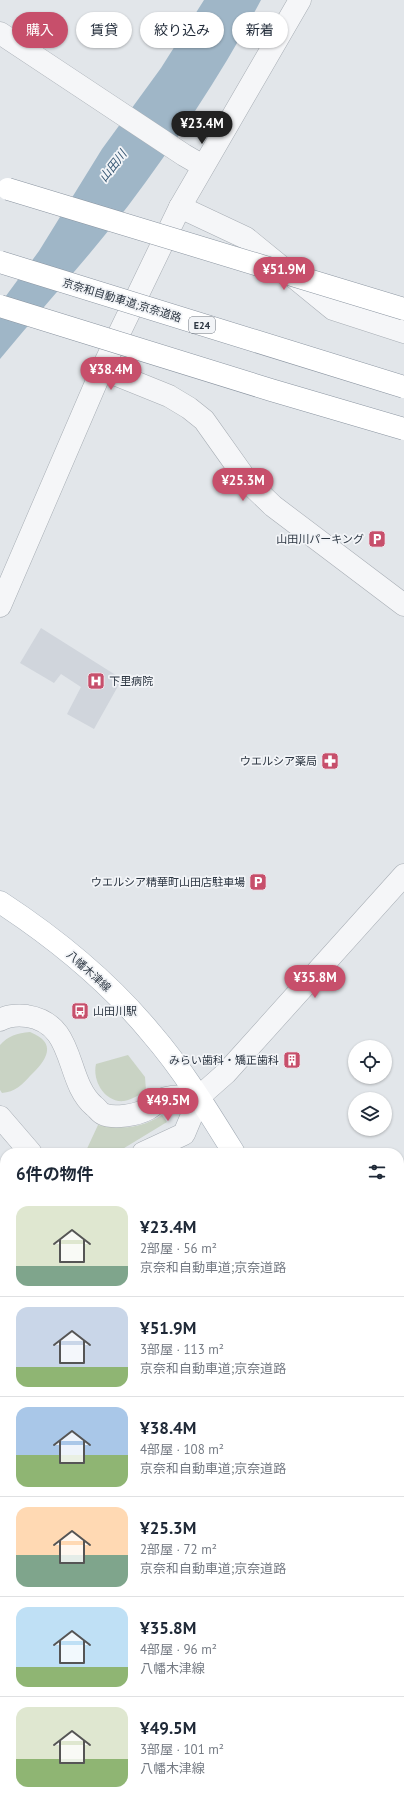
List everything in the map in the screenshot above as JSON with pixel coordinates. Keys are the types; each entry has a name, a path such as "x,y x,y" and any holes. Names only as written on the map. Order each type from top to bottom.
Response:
{"main road":[{"path":"8,189 404,309"},
{"name":"京奈和自動車道;京奈道路","path":"0,262 404,387"},
{"path":"0,306 256,386 404,429"},
{"name":"八幡木津線","path":"0,902 62,946 100,979 151,1032 200,1096 231,1148"}],"street":[{"path":"0,606 102,369 180,207 300,0"},
{"path":"0,34 203,166"},
{"path":"180,207 246,238 333,308 404,332"},
{"path":"102,369 169,396 189,408 204,420 248,482 263,497 404,605"},
{"path":"154,1148 184,1134 200,1096 226,1073 404,875"},
{"path":"0,1020 19,1015 36,1018 51,1027 64,1042 72,1061 77,1082 89,1102 103,1114 126,1116 146,1110 163,1099 200,1096"},
{"path":"0,1116 27,1148"}],"shaded area":[{"name":"下里病院","path":"41,628 122,679 94,729 67,714 81,687 61,674 54,683 20,663"}],"green space":[{"path":"30,1032 39,1036 44,1041 47,1047 45,1058 36,1070 21,1085 14,1090 2,1093 0,1090 0,1045 6,1039 21,1033"},
{"path":"128,1055 145,1077 146,1090 130,1099 117,1101 106,1095 101,1090 96,1077 96,1064"},
{"path":"162,1115 167,1122 124,1148 87,1148 98,1125 132,1127 154,1120"}],"water":[{"name":"山田川","path":"204,0 261,0 254,12 232,12 232,48 234,48 199,106 128,206 97,245 0,359 0,304 39,251 102,149 161,68 174,48 224,48 224,12 196,12"}],"place":[{"name":"山田川パーキング","path":"377,539"},
{"name":"下里病院","path":"96,681"},
{"name":"ウエルシア薬局","path":"330,761"},
{"name":"ウエルシア精華町山田店駐車場","path":"258,882"},
{"name":"山田川駅","path":"80,1011"},
{"name":"みらい歯科・矯正歯科","path":"292,1060"}]}
